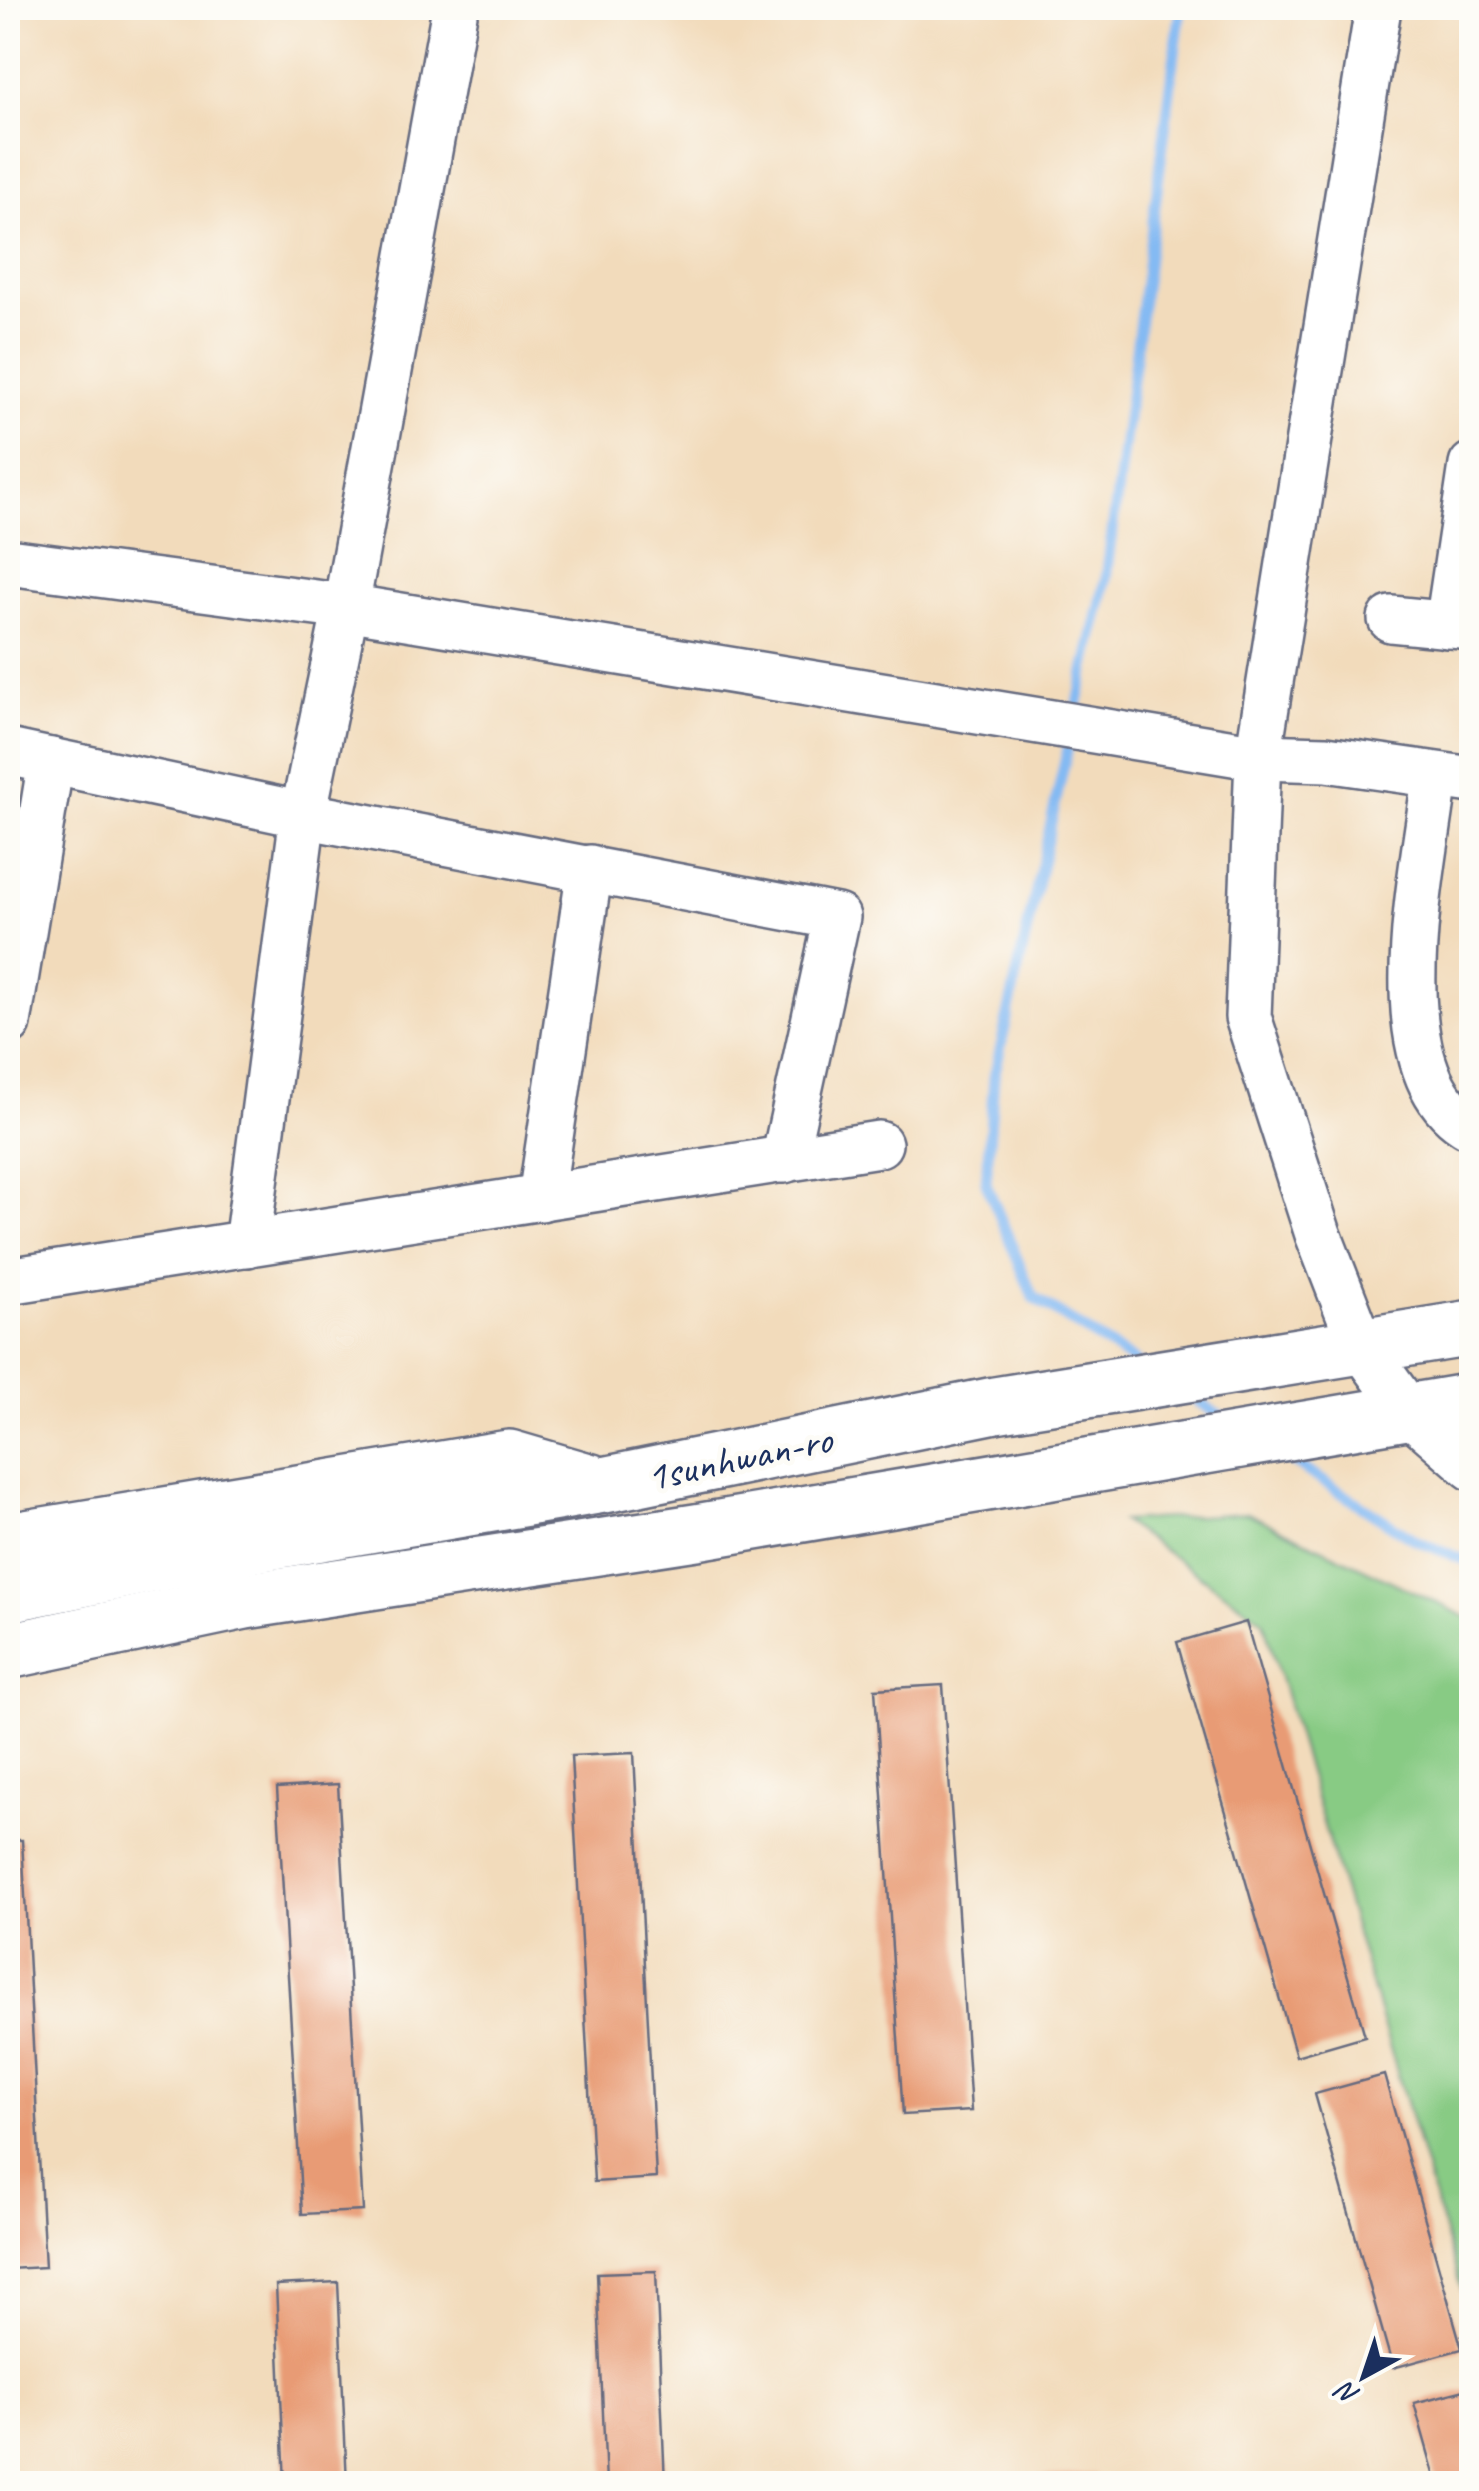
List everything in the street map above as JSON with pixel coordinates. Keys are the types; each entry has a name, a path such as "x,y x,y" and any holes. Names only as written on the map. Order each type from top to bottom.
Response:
{"street":[{"path":"247,1244 303,814 346,607 455,8"},
{"path":"1378,8 1258,757 1248,910 1248,1016 1318,1234 1362,1347 1409,1412 1472,1467"},
{"path":"1390,619 1460,626 1472,466"},
{"path":"8,562 346,607 1258,757 1326,760 1453,778 1411,994 1422,1064 1452,1116 1472,1127"},
{"path":"8,1023 29,756 303,814 837,917 784,1160"},
{"path":"541,1198 590,868"},
{"path":"8,1282 880,1144"},
{"name":"1sunhwan-ro","path":"8,1594 240,1546 604,1485 975,1409 1472,1328"},
{"name":"1sunhwan-ro","path":"8,1651 245,1602 696,1532 1472,1400"},
{"path":"8,1541 509,1458 604,1485"},
{"path":"8,1687 635,1571 696,1532"}],"green space":[{"path":"1247,1513 1471,1619 1471,2321 1263,1620 1122,1521"}],"building":[{"path":"1246,1622 1365,2036 1296,2056 1177,1642"},
{"path":"943,1685 971,2111 903,2115 875,1689"},
{"path":"634,1753 656,2178 594,2182 571,1756"},
{"path":"338,1784 363,2211 302,2214 277,1788"},
{"path":"8,1840 22,1840 45,2267 8,2269"},
{"path":"1384,2075 1462,2349 1393,2368 1315,2094"},
{"path":"656,2271 665,2484 606,2484 597,2273"},
{"path":"338,2282 347,2484 285,2484 276,2285"},
{"path":"1472,2388 1472,2484 1437,2484 1414,2403"},
{"path":"1095,2474 1096,2484 975,2484 975,2480"}],"waterway":[{"path":"1074,720 1106,578 1181,8"},
{"path":"1070,738 994,1077 986,1183 1033,1297 1138,1364"},
{"path":"1183,1392 1231,1423"},
{"path":"1276,1451 1415,1540 1472,1563"}]}
